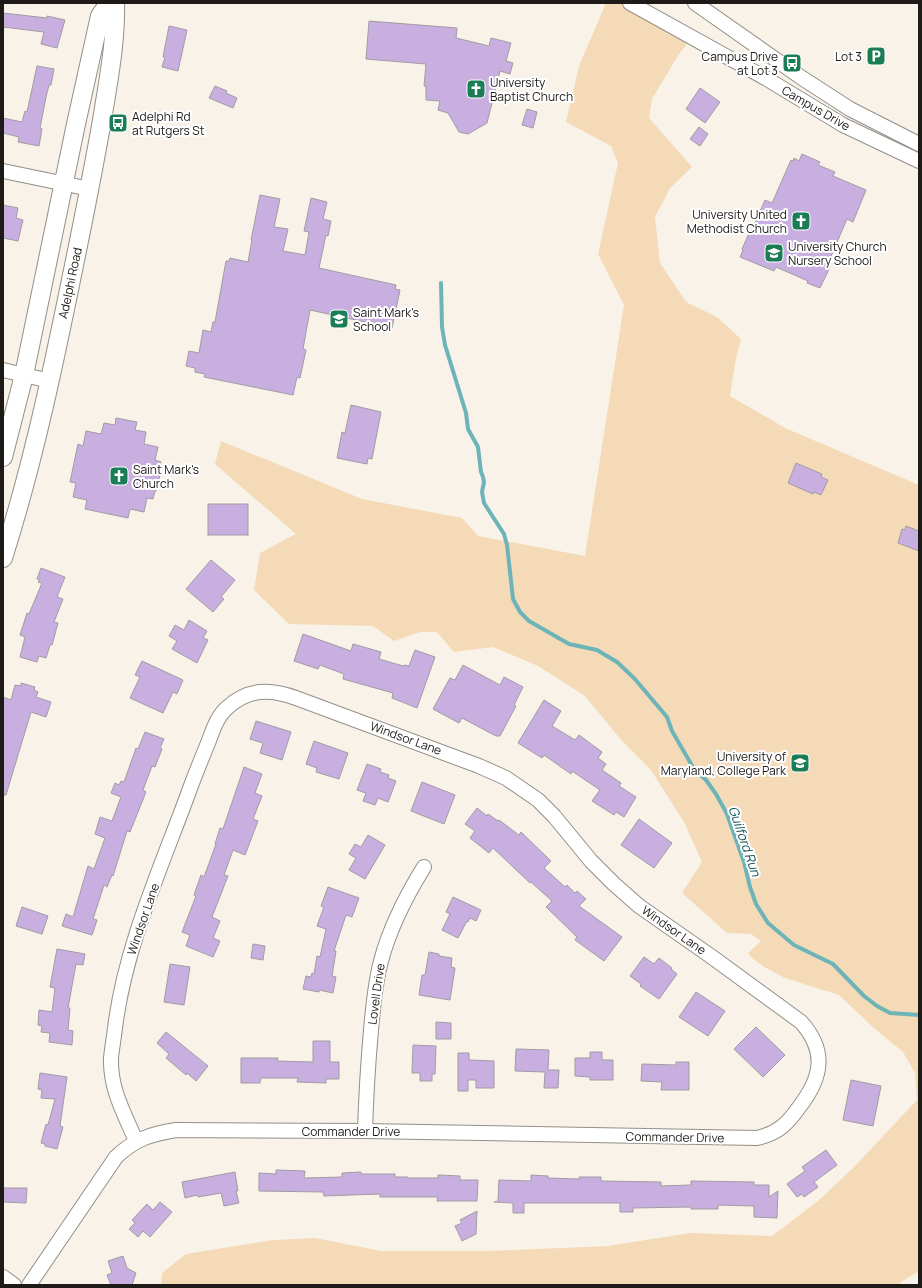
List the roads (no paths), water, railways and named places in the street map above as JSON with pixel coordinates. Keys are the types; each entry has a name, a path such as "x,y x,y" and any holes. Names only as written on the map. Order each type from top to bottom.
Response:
{"main road":[{"path":"3,457 24,375 100,16 109,3"},
{"name":"Adelphi Road","path":"3,558 17,512 50,381 90,189 110,77 115,3"}],"street":[{"name":"Campus Drive","path":"630,3 760,75 843,125 919,161"},
{"name":"Campus Drive","path":"695,3 802,78 850,109 919,144"},
{"path":"3,171 90,189"},
{"path":"3,370 50,381"},
{"name":"Windsor Lane","path":"136,1141 116,1095 111,1058 117,1012 132,949 197,770 218,719 229,705 241,698 253,693 270,691 296,698 479,766 520,786 547,808 591,861 639,906 724,965 801,1022 811,1036 819,1057 818,1073 812,1089 791,1119 784,1125 771,1134 757,1138 749,1138"},
{"name":"Lovell Drive","path":"365,1131 366,1092 372,1008 380,961 389,934 401,907 424,867"},
{"name":"Commander Drive","path":"29,1285 116,1157 126,1147 136,1141 160,1133 176,1130 365,1131 749,1138"},
{"path":"3,1276 14,1285"}],"waterway":[{"name":"Guilford Run","path":"441,283 442,327 445,345 466,413 468,429 478,447 481,472 484,482 482,492 484,503 504,534 507,545 513,599 520,612 529,621 569,644 597,650 617,662 634,678 667,717 672,731 694,769 706,780 727,814 744,862 756,904 768,923 794,945 833,964 864,996 877,1006 890,1013 919,1015"}],"place":[{"name":"Lot 3","path":"876,56"},
{"name":"Campus Drive at Lot 3","path":"792,63"},
{"name":"University Baptist Church","path":"476,89"},
{"name":"Adelphi Rd at Rutgers St","path":"118,123"},
{"name":"University United Methodist Church","path":"801,221"},
{"name":"University Church Nursery School","path":"774,253"},
{"name":"Saint Mark's School","path":"339,319"},
{"name":"Saint Mark's Church","path":"119,476"},
{"name":"University of Maryland, College Park","path":"800,763"}]}
